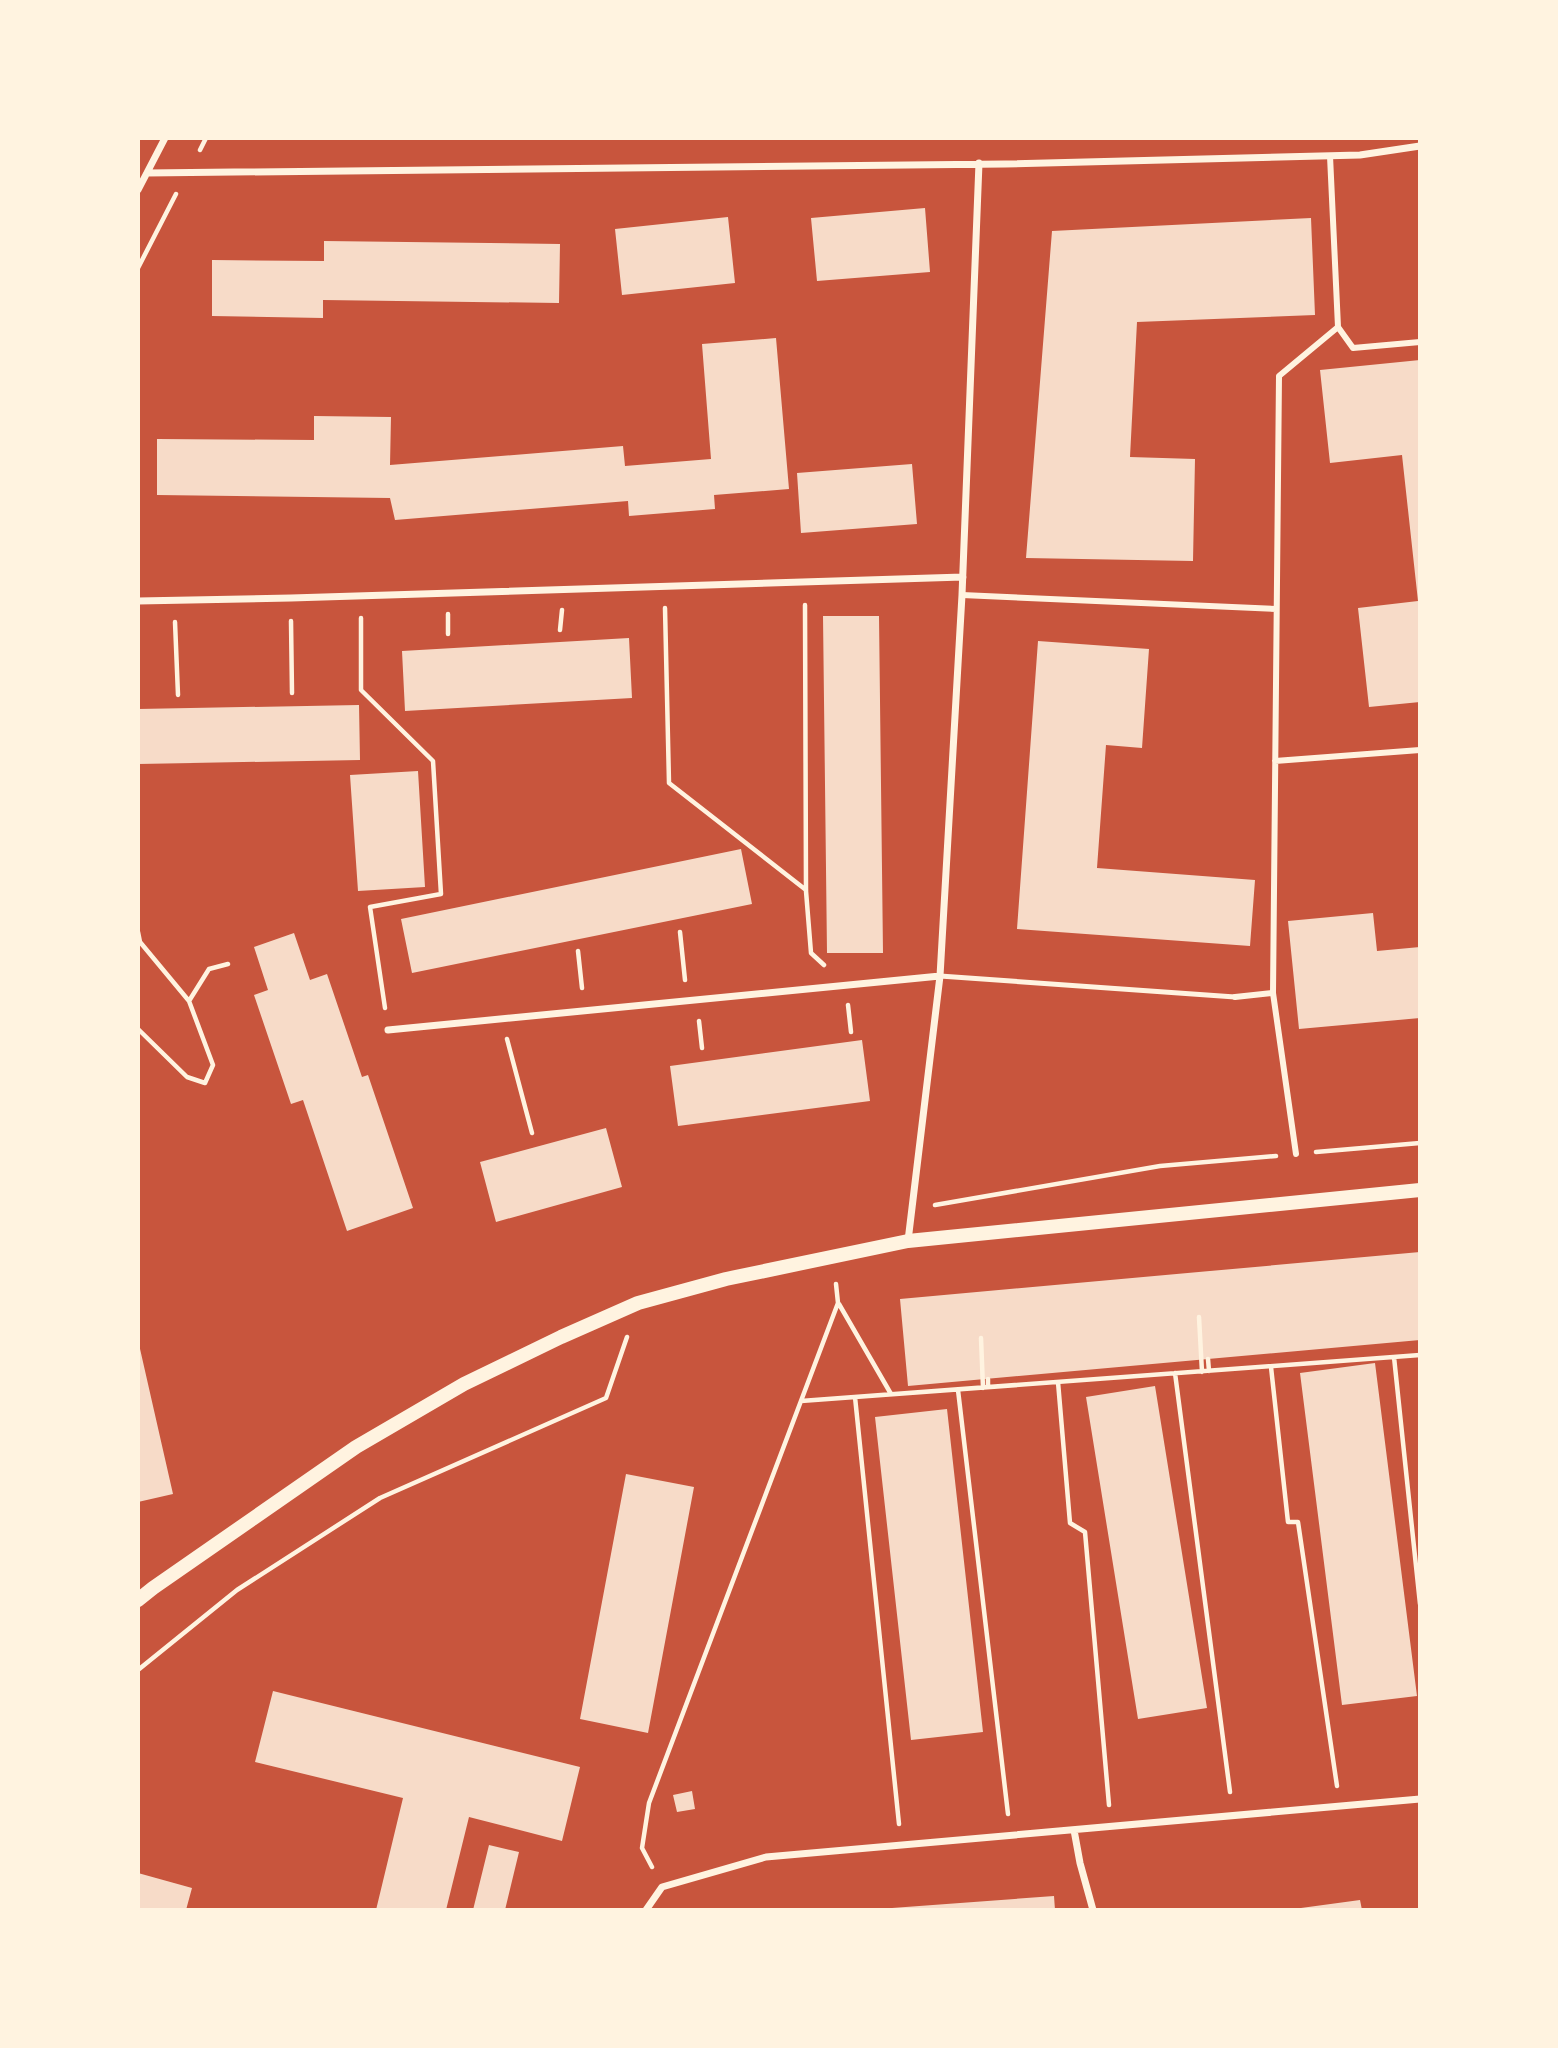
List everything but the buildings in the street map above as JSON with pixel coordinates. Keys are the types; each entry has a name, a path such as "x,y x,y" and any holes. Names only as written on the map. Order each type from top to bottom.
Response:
{"main road":[{"path":"138,1600 356,1447 464,1384 638,1303 726,1279 908,1241 1420,1190"}],"street":[{"path":"138,190 165,138"},
{"path":"147,173 1329,156 1360,155 1420,146"},
{"path":"1329,156 1338,327 1353,348 1420,342"},
{"path":"908,1241 940,976 963,577 979,163"},
{"path":"1296,1154 1273,993 1279,376 1338,327"},
{"path":"138,601 963,577"},
{"path":"962,595 1276,609"},
{"path":"1275,761 1420,750"},
{"path":"388,1030 940,976"},
{"path":"1235,997 1273,993"},
{"path":"646,1910 662,1887 766,1857 1420,1799"},
{"path":"1074,1830 1093,1910"}],"lane":[{"path":"940,976 1235,997"}],"path":[{"path":"138,268 163,217"},
{"path":"805,581 806,891 811,953 846,985"},
{"path":"664,585 669,783 806,891"},
{"path":"361,596 361,690 433,761 441,894 370,906 388,1030"},
{"path":"291,598 292,693"},
{"path":"174,600 178,695"},
{"path":"138,932 140,942 189,1001 214,1065 205,1083 187,1077 138,1029"},
{"path":"680,932 687,1000"},
{"path":"578,951 585,1011"},
{"path":"189,1001 209,969 228,964"},
{"path":"502,1018 532,1133"},
{"path":"912,1210 1160,1166 1420,1143"},
{"path":"832,1257 838,1303 891,1394"},
{"path":"138,1670 237,1590 380,1498 606,1398 638,1303"},
{"path":"662,1887 642,1848 649,1803 838,1303"},
{"path":"1199,1317 1202,1371"},
{"path":"981,1338 986,1387"},
{"path":"801,1401 1420,1355"},
{"path":"1394,1357 1420,1604"},
{"path":"1208,1359 1209,1371"},
{"path":"1271,1367 1288,1522 1298,1522 1340,1806"},
{"path":"1175,1373 1233,1816"},
{"path":"986,1387 988,1378"},
{"path":"1058,1382 1070,1523 1085,1532 1111,1827"},
{"path":"958,1390 1010,1835"},
{"path":"855,1397 901,1845"}]}
